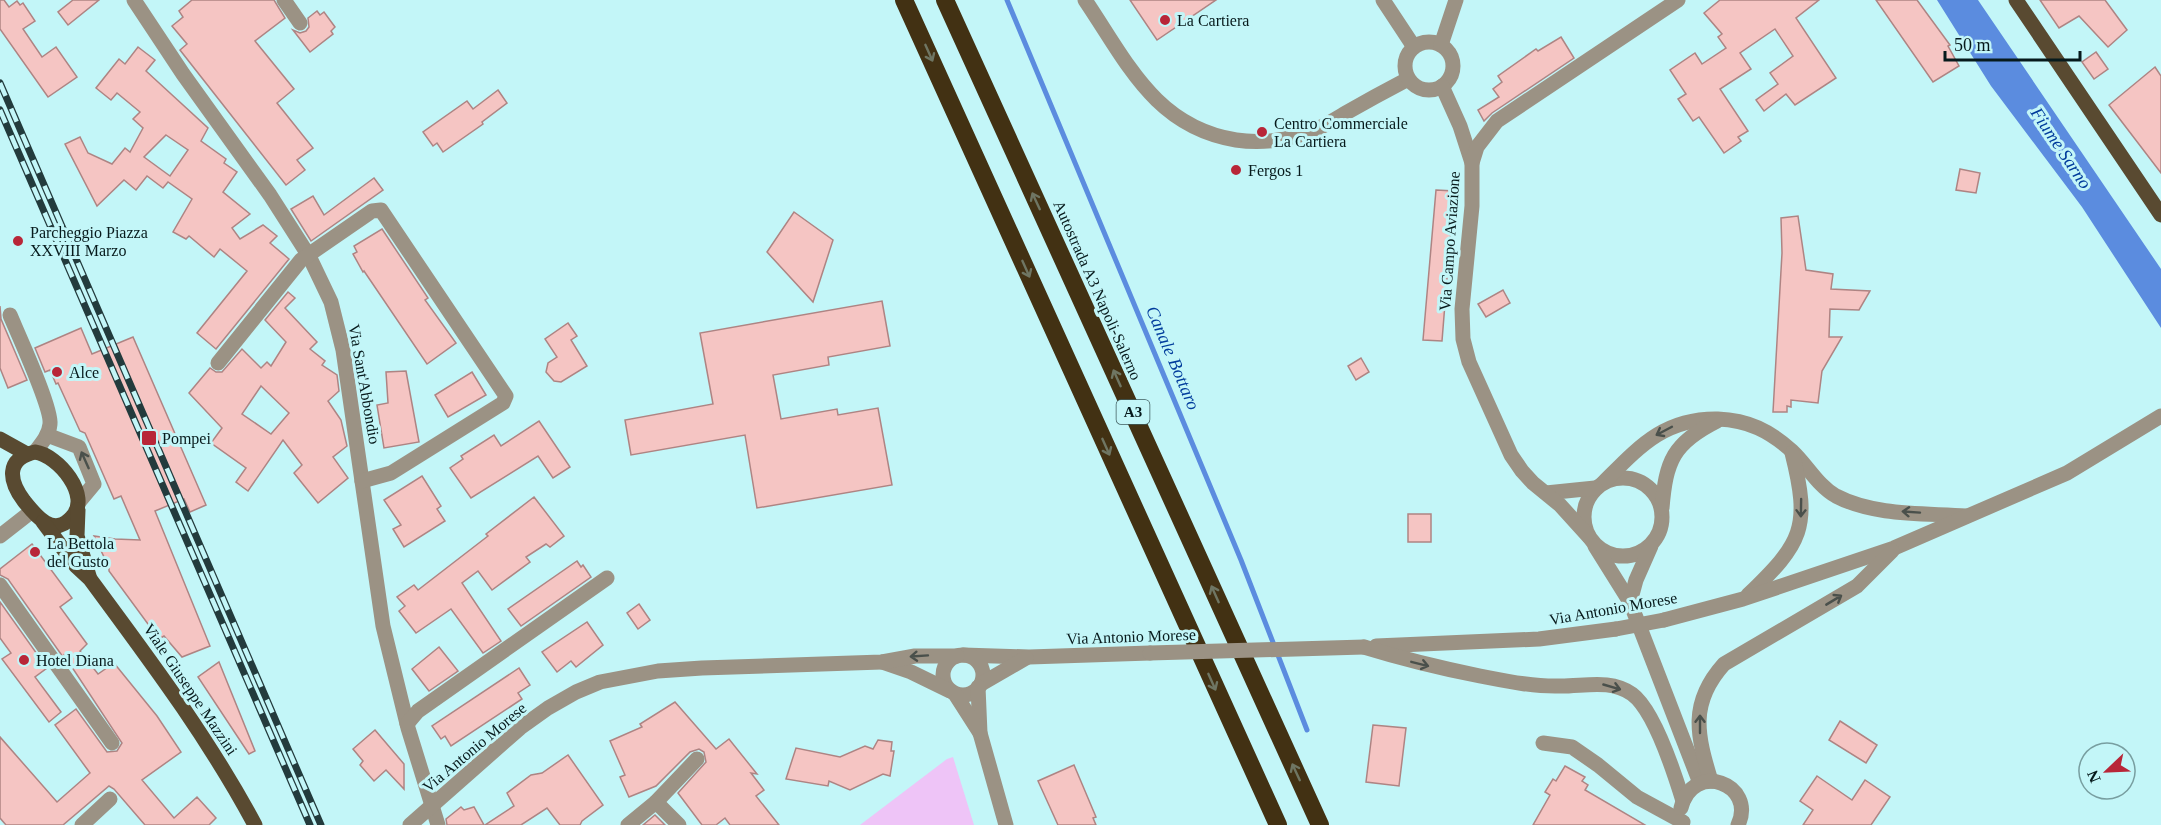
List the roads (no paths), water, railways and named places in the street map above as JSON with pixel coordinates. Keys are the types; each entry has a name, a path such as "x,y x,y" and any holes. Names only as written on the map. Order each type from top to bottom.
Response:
{"highway":[{"name":"A3","path":"904,0 1278,825"},
{"name":"Autostrada A3 Napoli-Salerno","path":"945,0 1320,825"}],"main road":[{"path":"2016,0 2161,215"},
{"name":"Viale Giuseppe Mazzini","path":"0,439 31,453 50,456 74,486 78,506 77,536 90,579"},
{"path":"16,490 12,479 16,464 31,453"},
{"name":"Viale Giuseppe Mazzini","path":"0,467 76,566 90,579 196,725 220,762 255,825"},
{"path":"43,522 51,525 67,522 78,506"}],"street":[{"name":"Via Sant'Abbondio","path":"134,0 183,74 270,195 308,254 331,302 343,350 383,626 407,724 438,825"},
{"path":"284,0 300,23"},
{"path":"1085,0 1145,88 1163,107 1189,125 1214,136 1250,142 1281,140 1313,131 1408,79"},
{"path":"1441,45 1456,0"},
{"name":"Via Campo Aviazione","path":"1592,542 1567,512 1522,471 1511,455 1469,362 1463,339 1462,309 1472,206 1472,163 1477,147 1497,121 1678,0"},
{"path":"1387,5 1414,47"},
{"path":"1425,42 1441,45 1451,58 1453,66 1448,81 1442,86 1427,90 1413,85 1408,79 1404,64 1414,47 1425,42"},
{"path":"1442,86 1460,126 1472,163"},
{"path":"218,363 301,260 372,211 381,210 506,396 502,403 391,473 362,482"},
{"path":"10,315 51,421 47,435 31,453"},
{"name":"Via Antonio Morese","path":"410,825 520,728 548,708 600,682 658,671 882,662 915,656 1029,657 1449,645 1539,639 1616,629 1664,620 1743,599 1894,548 2067,473 2161,416"},
{"path":"1705,782 1630,602 1584,528 1584,507 1599,485 1635,451 1670,428 1686,422 1720,419 1751,423 1764,429 1791,451 1833,495 1847,501 1883,510 1969,516"},
{"path":"1630,602 1635,580 1659,533 1665,478 1670,461 1691,436 1720,419"},
{"path":"47,435 56,462"},
{"path":"47,435 72,443 81,451 94,484 78,506"},
{"path":"1743,599 1780,563 1798,533 1801,518 1801,489 1791,451"},
{"path":"1546,493 1599,485 1614,478 1635,480 1653,492 1662,511"},
{"path":"15,525 20,509 16,490"},
{"path":"0,536 32,511"},
{"path":"1592,542 1604,552 1625,557 1636,555 1653,542"},
{"path":"1705,782 1699,729 1703,693 1712,677 1724,664 1857,586 1894,548"},
{"path":"407,724 418,711 607,578"},
{"path":"0,585 112,743"},
{"path":"1364,647 1418,664 1508,681 1559,686 1610,684 1633,695 1650,718 1662,743 1683,801"},
{"path":"980,733 953,692 946,686 943,674 947,663 960,656 970,657 980,665 982,678 979,686 980,733 1006,825"},
{"name":"Via Antonio Morese","path":"882,662 911,672 953,692 967,695 1029,657"},
{"path":"1543,743 1572,747 1637,797 1684,823"},
{"path":"628,825 656,802 696,759"},
{"path":"1684,823 1681,808 1687,793 1705,782 1720,782 1736,793 1740,801 1740,823"},
{"path":"82,825 110,799"},
{"path":"656,802 679,825"}],"water":[{"name":"Fiume Sarno","path":"1937,0 1978,0 2161,269 2161,328 2082,207 1991,86"}],"waterway":[{"name":"Canale Bottaro","path":"1007,0 1241,560 1307,730"}],"railway":[{"path":"0,83 321,825"},
{"path":"0,110 310,825"}],"place":[{"name":"La Cartiera","path":"1165,20"},
{"name":"Centro Commerciale La Cartiera","path":"1262,132"},
{"name":"Fergos 1","path":"1236,170"},
{"name":"Parcheggio Piazza XXVIII Marzo","path":"18,241"},
{"name":"Alce","path":"57,372"},
{"name":"Pompei","path":"149,438"},
{"name":"La Bettola del Gusto","path":"35,552"},
{"name":"Hotel Diana","path":"24,660"}]}
